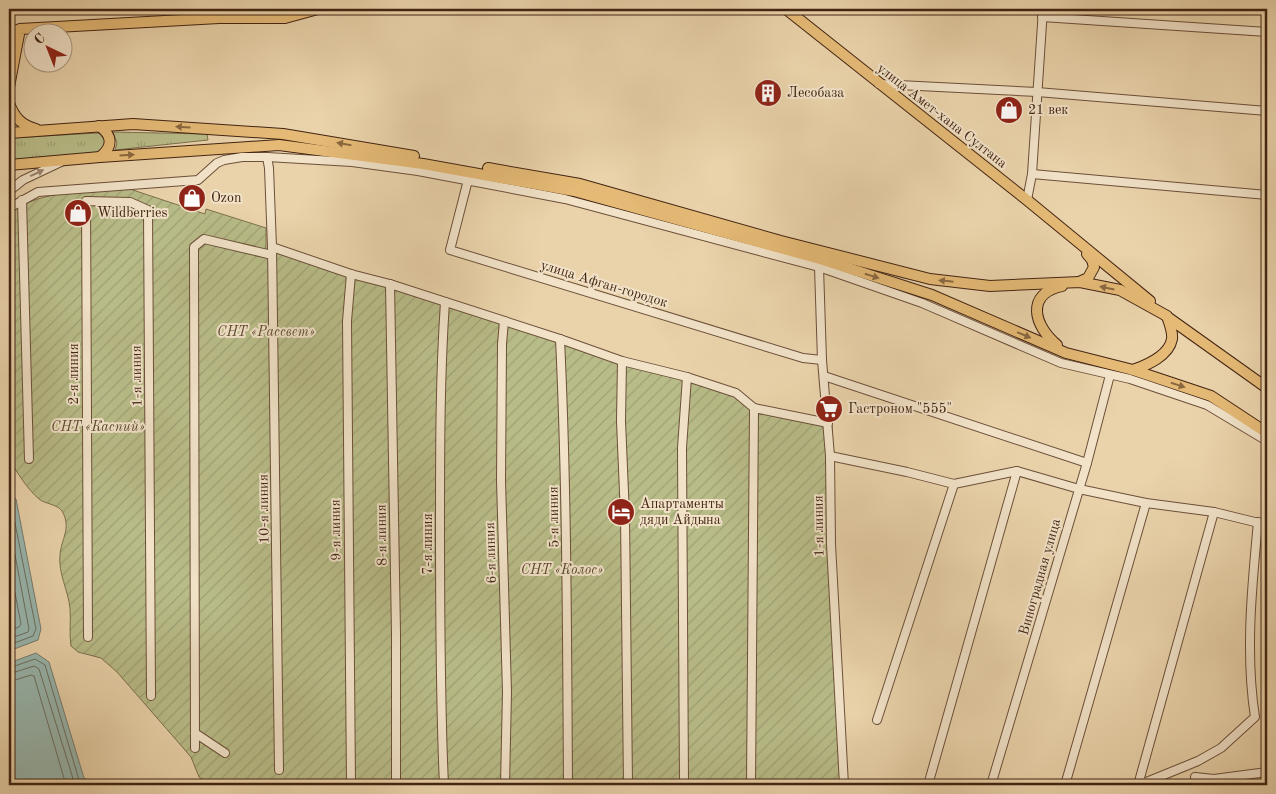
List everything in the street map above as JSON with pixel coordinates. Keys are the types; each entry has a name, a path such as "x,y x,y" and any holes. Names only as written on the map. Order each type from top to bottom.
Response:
{"main road":[{"path":"9,87 20,29 219,18 285,18 318,9"},
{"name":"улица Амет-хана Султана","path":"786,9 1027,200 1080,246"},
{"path":"9,103 12,112 22,123 42,131"},
{"path":"9,133 133,124 283,134 580,184 781,241 930,279 990,286 1080,282 1120,290 1167,316 1172,338 1160,357 1133,370"},
{"path":"98,126 106,131 110,140 109,147 100,157"},
{"path":"9,165 279,145 424,164 574,191 820,258 932,295 1066,353 1133,370 1210,396 1267,433"},
{"path":"1066,353 1047,337 1042,330 1037,320 1036,306 1043,295 1054,288 1080,282 1088,278 1094,266 1092,260 1080,246"},
{"path":"1080,246 1167,316 1267,388"}],"street":[{"path":"1027,200 1032,174 1043,13 1267,32"},
{"path":"9,30 20,29"},
{"path":"879,84 1037,92 1267,111"},
{"path":"9,208 38,192 198,180 217,163 242,157 352,162 468,180 565,198 819,267 922,304 1061,363 1130,379 1207,404 1267,441"},
{"name":"10-я линия","path":"266,157 269,168 272,251 279,770"},
{"path":"9,191 23,180 67,160"},
{"path":"1032,174 1267,195"},
{"name":"улица Афган-городок","path":"468,180 450,250 803,358 822,360"},
{"path":"85,187 98,201"},
{"path":"22,200 29,459"},
{"name":"1-я линия","path":"86,201 130,202 148,210 151,696"},
{"name":"2-я линия","path":"86,201 88,637"},
{"path":"195,748 194,247 204,238 272,251 390,284 622,361 687,377 736,393 754,408 828,423"},
{"name":"1-я линия","path":"819,267 822,360 830,456 831,544 844,785"},
{"name":"9-я линия","path":"351,274 347,321 351,785"},
{"name":"8-я линия","path":"390,284 396,633 396,785"},
{"name":"7-я линия","path":"444,785 440,692 440,423 445,302"},
{"name":"6-я линия","path":"504,321 502,344 501,480 507,692 504,785"},
{"name":"5-я линия","path":"560,339 567,544 568,785"},
{"path":"622,361 621,421 625,516 628,785"},
{"name":"Виноградная улица","path":"991,785 1087,463 1110,375"},
{"path":"824,376 1087,463"},
{"path":"684,785 682,448 687,377"},
{"path":"751,785 754,408"},
{"path":"830,456 954,484 1017,471 1079,489 1146,503 1214,512 1267,525"},
{"path":"928,785 1017,471"},
{"path":"877,720 954,484"},
{"path":"1065,785 1146,503"},
{"path":"1139,785 1214,512"},
{"path":"1139,785 1198,761 1221,748 1255,717 1251,691 1252,591 1258,522"},
{"path":"195,733 225,753"},
{"path":"1195,777 1214,779 1267,772"}],"green space":[{"path":"113,132 207,134 208,140 115,150 117,143"},
{"path":"98,133 107,140 101,154 9,160 9,138"},
{"path":"127,188 205,214 206,209 266,228 266,250 344,272 718,388 732,394 750,408 832,425 834,531 845,785 213,785 199,777 191,757 117,672 101,658 78,652 71,646 70,608 60,562 66,528 65,517 60,509 42,501 35,495 22,480 9,459 9,213 22,205 51,196 81,191"}],"water":[{"path":"9,495 16,499 41,629 38,640 9,651"},
{"path":"36,653 49,662 84,778 100,785 9,785 9,663"}],"place":[{"name":"Лесобаза","path":"768,93"},
{"name":"21 век","path":"1009,110"},
{"name":"Ozon","path":"192,198"},
{"name":"Wildberries","path":"78,213"},
{"name":"Гастроном \"555\"","path":"829,409"},
{"name":"Апартаменты дяди Айдына","path":"621,512"}],"park label":[{"name":"СНТ «Рассвет»","path":"266,332"},
{"name":"СНТ «Каспий»","path":"98,427"},
{"name":"СНТ «Колос»","path":"562,570"}]}
